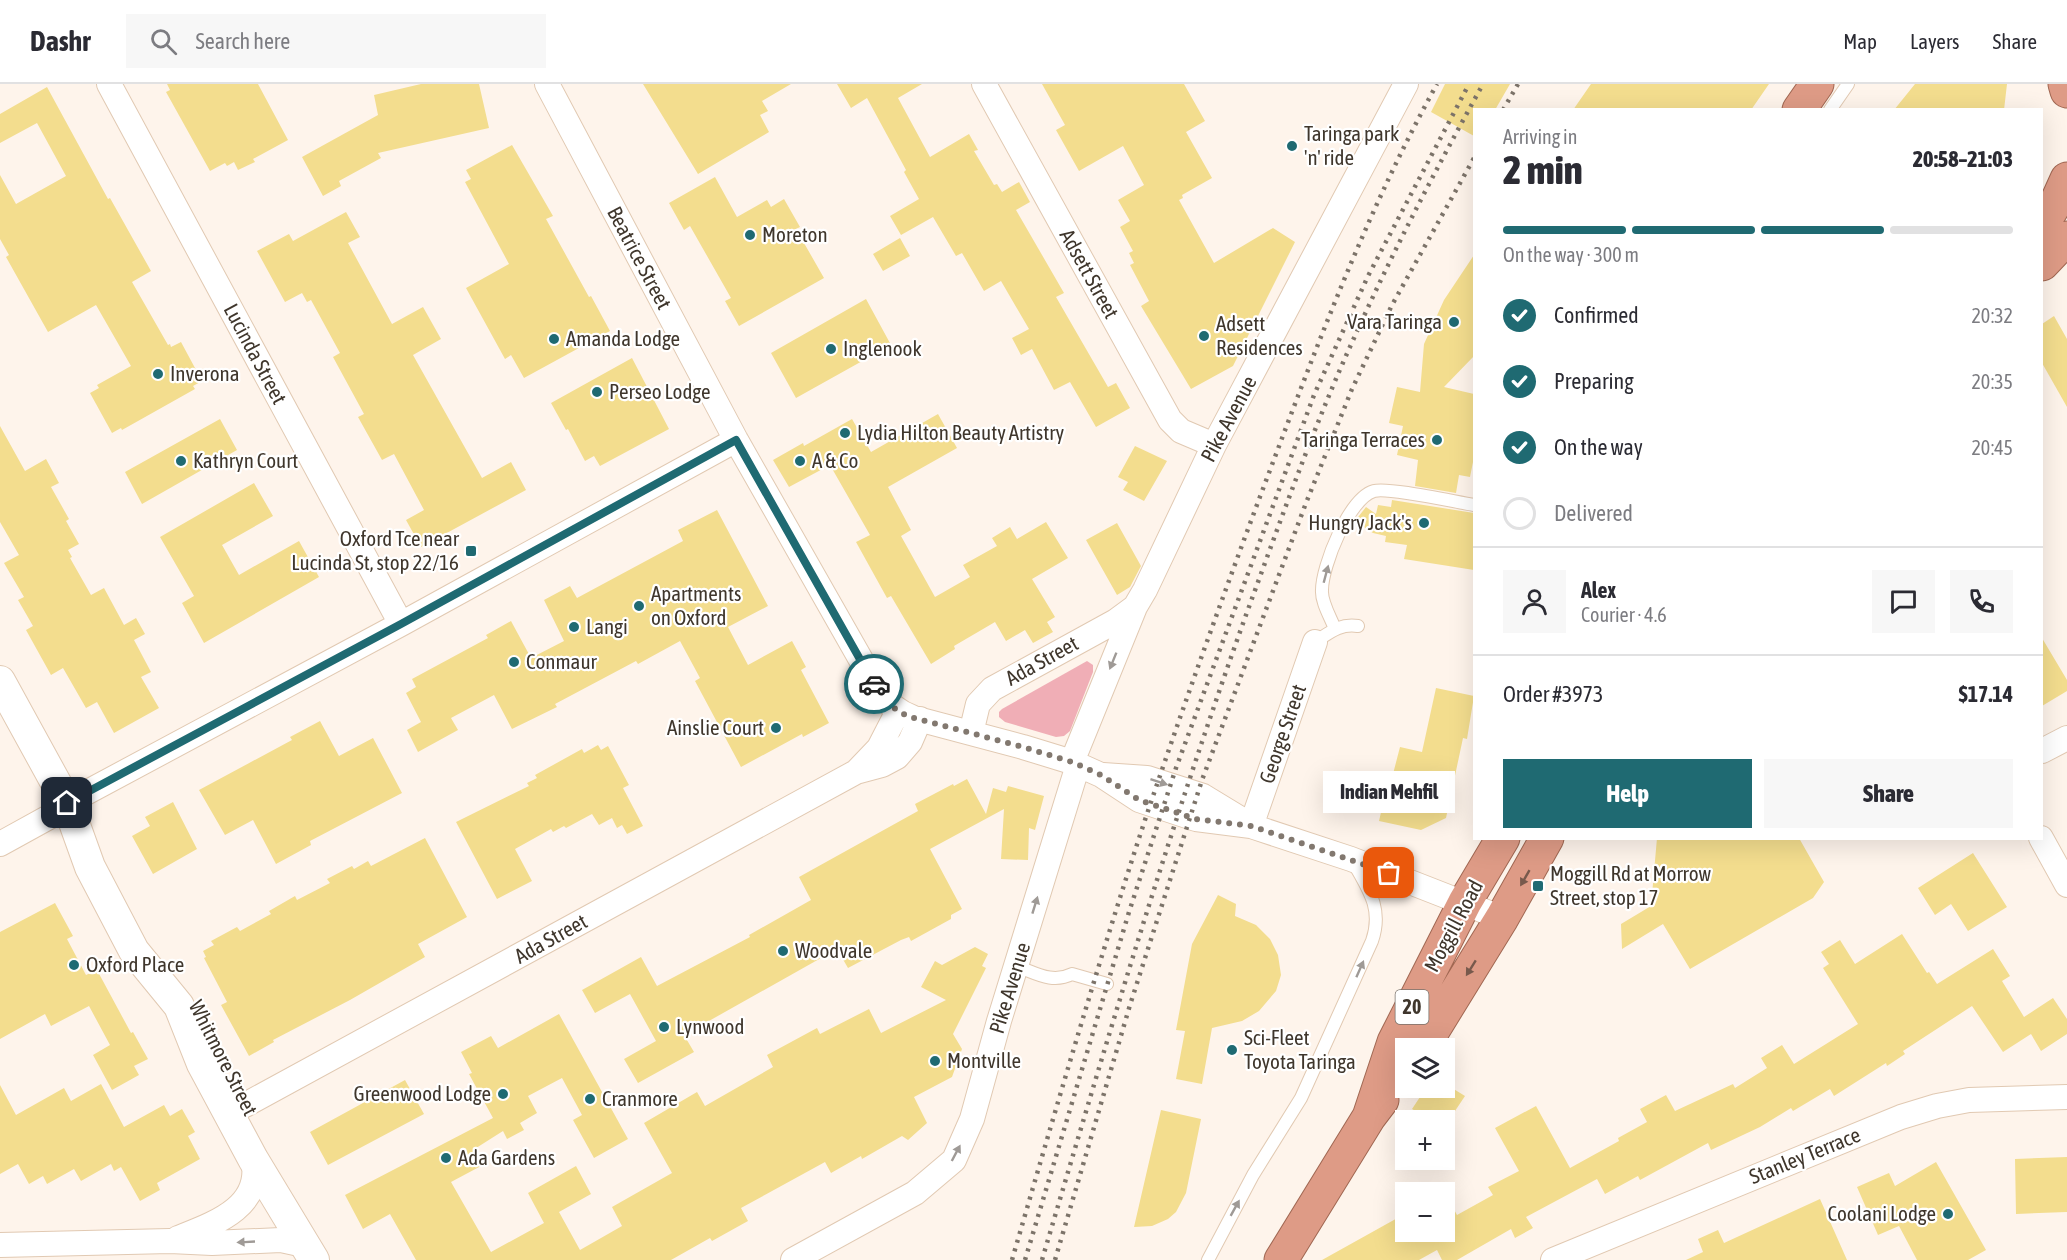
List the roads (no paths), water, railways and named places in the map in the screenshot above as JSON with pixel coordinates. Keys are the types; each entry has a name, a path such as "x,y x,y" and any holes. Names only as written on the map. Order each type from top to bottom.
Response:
{"highway":[{"path":"1800,108 1817,84"},
{"path":"2065,84 2067,90"},
{"path":"2043,223 2067,179"},
{"path":"2043,263 2067,238"},
{"name":"Moggill Road","path":"1369,1117 1394,1042 1490,852 1501,840"},
{"name":"Moggill Road","path":"1428,1038 1502,918 1546,840"},
{"name":"Moggill Road","path":"1281,1260 1369,1117 1395,1084"}],"street":[{"name":"Lucinda Street","path":"109,84 401,624"},
{"name":"Adsett Street","path":"984,84 1170,420 1181,431 1214,445"},
{"name":"Pike Avenue","path":"794,1260 915,1193 954,1160 972,1119 1075,764 1135,607 1142,597 1214,445 1406,84"},
{"name":"Beatrice Street","path":"551,85 736,440 879,693 909,715"},
{"path":"0,844 68,804 736,440"},
{"name":"Ada Street","path":"971,733 978,704 992,689 1116,621 1135,607"},
{"name":"George Street","path":"1251,826 1315,642"},
{"name":"Whitmore Street","path":"0,681 68,804 121,883 141,935 185,986 194,1022 210,1043 237,1109 253,1159 314,1255"},
{"path":"909,715 1075,764 1101,775 1139,800 1196,819 1251,826 1351,859 1502,918"},
{"name":"Ada Street","path":"237,1109 856,771 909,715"},
{"path":"2043,751 2067,738"},
{"path":"2042,840 2067,885"},
{"name":"Stanley Terrace","path":"1553,1260 1901,1117 1936,1106 1969,1100 2067,1097"},
{"name":"Whitmore Street","path":"237,1109 309,1219 314,1255"},
{"path":"170,1241 212,1225 237,1208 252,1184 255,1170 253,1159"},
{"path":"0,1245 281,1240 314,1255"}],"lane":[{"path":"1831,108 1848,84"},
{"path":"1335,630 1322,589 1339,533 1355,506 1364,496 1382,490 1473,505"},
{"path":"1315,642 1349,624 1358,626"},
{"path":"1208,1260 1253,1175 1301,1098 1372,941 1376,928 1376,910 1351,859"},
{"path":"1016,966 1052,979 1060,980 1072,974 1107,984"}],"railway":[{"path":"1012,1260 1126,880 1215,618 1300,390 1363,234 1437,84"},
{"path":"1025,1260 1129,912 1176,768 1314,395 1368,276 1469,84"},
{"path":"1042,1260 1165,855 1218,695 1284,510 1339,372 1369,306 1416,210 1483,84"},
{"path":"1504,108 1518,84"},
{"path":"1055,1260 1130,1005 1202,780 1306,503 1352,389 1392,305 1473,160"}],"place":[{"name":"Taringa park 'n' ride","path":"1292,146"},
{"name":"Moreton","path":"750,235"},
{"name":"Vara Taringa","path":"1454,322"},
{"name":"Adsett Residences","path":"1204,336"},
{"name":"Amanda Lodge","path":"554,339"},
{"name":"Inglenook","path":"831,349"},
{"name":"Inverona","path":"158,374"},
{"name":"Perseo Lodge","path":"597,392"},
{"name":"Lydia Hilton Beauty Artistry","path":"845,433"},
{"name":"Taringa Terraces","path":"1437,440"},
{"name":"Kathryn Court","path":"181,461"},
{"name":"A & Co","path":"800,461"},
{"name":"Hungry Jack's","path":"1424,523"},
{"name":"Oxford Tce near Lucinda St, stop 22/16","path":"471,551"},
{"name":"Apartments on Oxford","path":"639,606"},
{"name":"Langi","path":"574,627"},
{"name":"Conmaur","path":"514,662"},
{"name":"Ainslie Court","path":"776,728"},
{"name":"Indian Mehfil","path":"1389,873"},
{"name":"Moggill Rd at Morrow Street, stop 17","path":"1538,886"},
{"name":"Woodvale","path":"783,951"},
{"name":"Oxford Place","path":"74,965"},
{"name":"Lynwood","path":"664,1027"},
{"name":"Sci-Fleet Toyota Taringa","path":"1232,1050"},
{"name":"Montville","path":"935,1061"},
{"name":"Greenwood Lodge","path":"503,1094"},
{"name":"Cranmore","path":"590,1099"},
{"name":"Ada Gardens","path":"446,1158"},
{"name":"Coolani Lodge","path":"1948,1214"}]}
